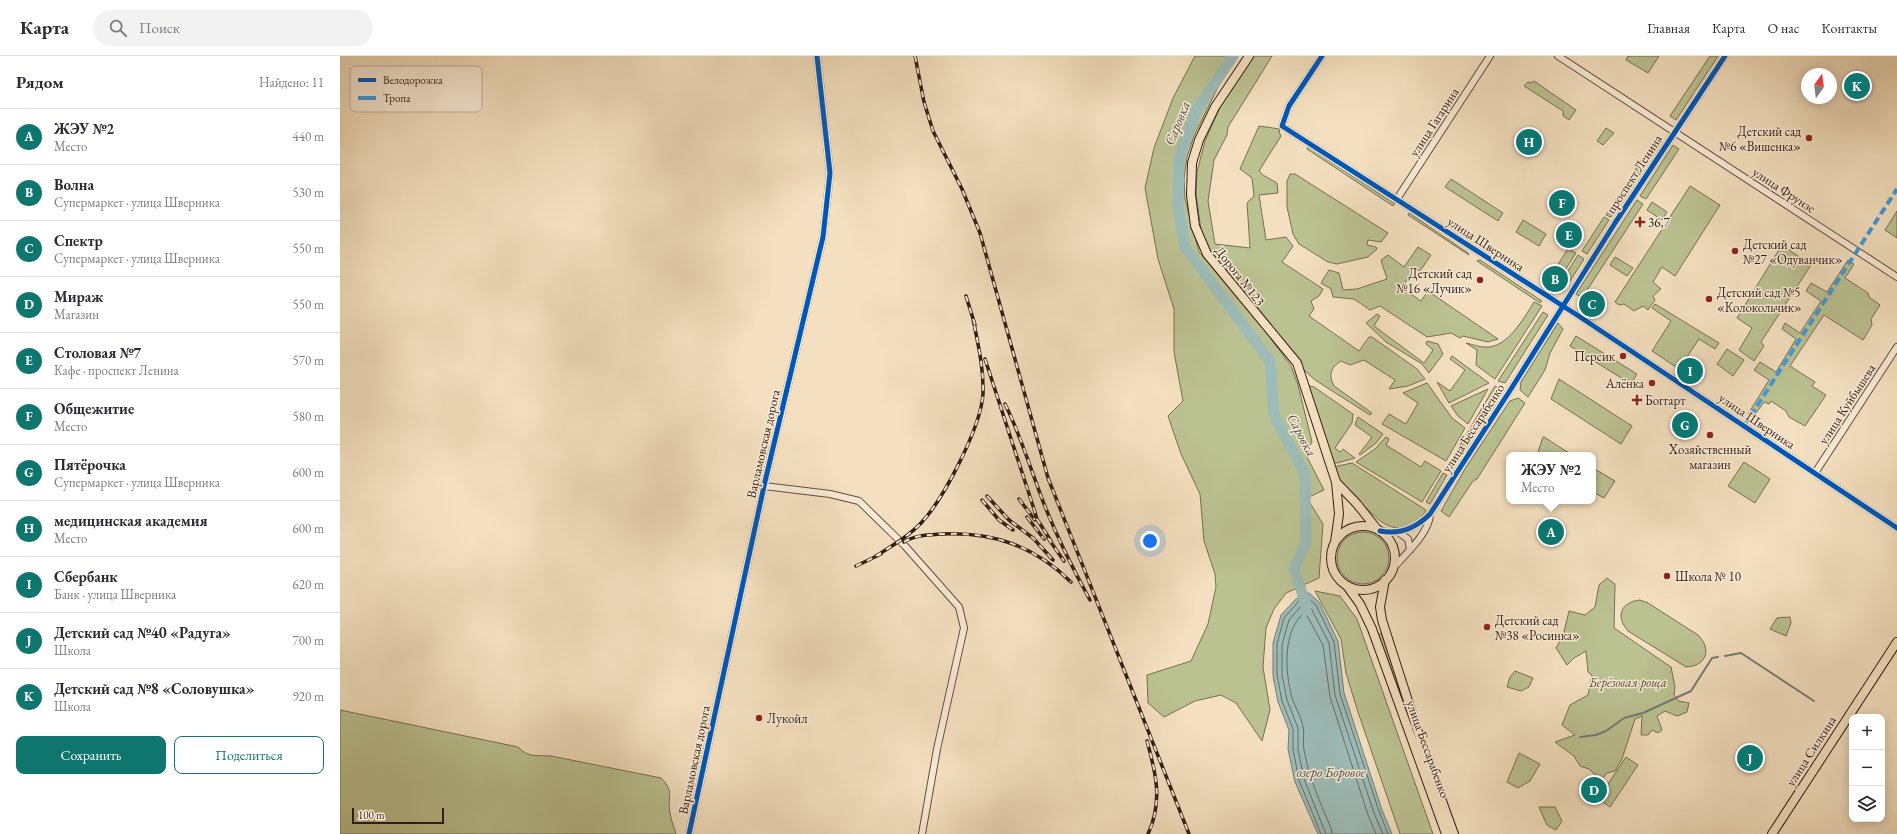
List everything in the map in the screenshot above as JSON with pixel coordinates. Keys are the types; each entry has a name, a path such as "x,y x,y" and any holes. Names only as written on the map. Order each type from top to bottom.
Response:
{"main road":[{"name":"Дорога №123","path":"1249,56 1215,107 1199,140 1192,163 1191,195 1195,226 1207,254 1297,363 1336,482 1339,514 1335,542"},
{"name":"Дорога №123","path":"1336,482 1379,530"},
{"path":"1357,526 1364,526 1379,530 1388,538 1393,547 1395,558 1393,568 1386,580 1379,585 1363,590 1347,586 1339,579 1333,569 1331,555 1335,542 1344,532 1357,526"},
{"name":"улица Бессарабенко","path":"1386,580 1380,607 1382,620 1426,757 1454,834"},
{"name":"улица Бессарабенко","path":"1347,586 1360,604 1372,629 1446,834"},
{"name":"улица Силкина","path":"1772,834 1897,642"}],"street":[{"name":"Варламовская дорога","path":"689,834 764,486 823,236 830,173 817,56"},
{"name":"улица Шверника","path":"1322,56 1289,106 1282,126 1563,306 1897,528"},
{"name":"улица Гагарина","path":"1397,200 1490,56"},
{"name":"улица Фрунзе","path":"1558,56 1897,277"},
{"name":"проспект Ленина","path":"1563,306 1725,56"},
{"name":"улица Бессарабенко","path":"1379,530 1398,532 1409,530 1422,522 1430,514 1563,306"},
{"name":"улица Куйбышева","path":"1815,473 1897,347"},
{"path":"764,486 830,494 859,502 905,546 959,606 964,628 937,749 922,834"},
{"name":"улица Бессарабенко","path":"1393,568 1410,550 1430,520 1430,514"},
{"path":"1398,532 1408,539 1410,550"}],"green space":[{"path":"1195,56 1238,56 1221,81 1194,136 1187,157 1184,179 1185,199 1199,252 1269,336 1291,366 1298,385 1312,442 1305,453 1324,490 1307,498 1323,524 1319,578 1286,593 1274,609 1266,628 1263,667 1270,710 1262,741 1236,703 1221,695 1195,701 1164,717 1148,703 1147,675 1191,661 1208,624 1216,587 1215,574 1204,541 1200,494 1181,454 1168,416 1183,401 1174,352 1174,309 1158,259 1145,188 1154,148 1173,98"},
{"path":"1253,56 1272,56 1228,127 1227,135 1214,160 1208,201 1215,244 1250,248 1247,203 1254,196 1252,178 1240,169 1259,126 1280,129 1279,132 1281,136 1259,171 1277,183 1278,193 1259,195 1266,240 1286,237 1293,246 1282,262 1323,289 1319,296 1311,301 1314,309 1309,316 1359,351 1369,337 1372,337 1417,369 1425,379 1408,386 1389,389 1395,380 1364,360 1350,365 1341,361 1335,366 1331,375 1334,386 1372,413 1370,415 1315,380 1302,368 1210,253 1201,230 1196,194 1197,172 1205,141 1220,107"},
{"path":"1628,56 1659,56 1648,73 1626,60"},
{"path":"1710,56 1718,56 1676,120 1670,116"},
{"path":"1534,81 1576,110 1569,120 1563,116 1563,111 1524,86 1528,82 1531,83"},
{"path":"1606,128 1614,133 1603,145 1597,141"},
{"path":"1656,138 1662,141 1611,217 1606,215"},
{"path":"1673,145 1679,149 1646,199 1640,196"},
{"path":"1308,147 1395,204 1393,206 1307,149"},
{"path":"1290,174 1295,174 1388,233 1381,242 1368,240 1367,245 1376,247 1377,249 1368,257 1337,264 1328,262 1299,244 1293,234 1287,207 1287,181"},
{"path":"1451,179 1503,213 1498,221 1445,187"},
{"path":"1690,186 1720,205 1675,276 1662,267 1653,282 1661,289 1653,296 1655,300 1648,310 1643,306 1634,311 1624,304 1619,305 1615,302"},
{"path":"1637,200 1643,204 1582,298 1576,294"},
{"path":"1652,202 1667,212 1662,220 1647,210"},
{"path":"1897,211 1897,238 1885,230"},
{"path":"1409,213 1468,253 1469,255 1408,215"},
{"path":"1604,217 1609,220 1587,254 1582,251"},
{"path":"1523,220 1546,234 1539,246 1516,232"},
{"path":"1782,245 1811,265 1761,342 1764,346 1754,361 1739,350 1752,328 1737,318"},
{"path":"1418,247 1431,255 1420,271 1414,268 1402,288 1421,301 1428,291 1498,339 1488,342 1463,336 1460,338 1451,333 1427,337 1380,306 1370,310 1354,299 1333,297 1331,289 1321,283 1329,270 1339,273 1343,290 1357,289 1387,279 1381,260 1388,255 1404,267"},
{"path":"1568,249 1576,253 1554,287 1552,285 1550,287 1545,284"},
{"path":"1578,255 1584,259 1563,292 1557,288"},
{"path":"1615,257 1633,268 1627,276 1610,265"},
{"path":"1480,260 1542,301 1540,303 1477,261"},
{"path":"1848,260 1854,264 1845,278 1868,293 1869,297 1880,305 1871,319 1872,325 1863,340 1824,315 1790,366 1815,382 1812,386 1826,395 1805,426 1789,417 1786,411 1771,401 1769,404 1764,402 1753,417 1748,414 1769,380 1754,370 1760,362 1776,372 1796,339 1782,329 1785,323 1800,333 1821,301 1806,291 1811,283 1827,292"},
{"path":"1534,302 1542,306 1495,379 1476,365 1477,350 1466,343 1485,347 1501,343 1508,338 1520,324"},
{"path":"1655,304 1719,343 1715,349 1699,339 1679,369 1652,351 1671,321 1652,308"},
{"path":"1543,312 1548,315 1505,383 1498,381"},
{"path":"1377,314 1380,316 1374,326 1424,363 1433,350 1426,344 1427,341 1438,344 1443,354 1429,373 1422,364 1386,342 1366,323"},
{"path":"1558,323 1563,329 1550,353 1545,370 1528,397 1520,390 1521,382"},
{"path":"1576,336 1637,374 1631,384 1570,346"},
{"path":"1727,349 1744,360 1733,376 1717,364"},
{"path":"1452,356 1489,383 1449,403 1437,382 1450,391 1465,370 1450,359"},
{"path":"1559,379 1632,426 1621,444 1551,399"},
{"path":"1427,383 1452,418 1465,428 1446,461 1382,424 1389,414 1406,424 1418,403 1403,393"},
{"path":"1306,385 1314,387 1353,414 1352,423 1335,448 1340,452 1343,449 1355,458 1337,463 1329,461"},
{"path":"1495,386 1499,388 1500,394 1455,465 1452,466 1449,464"},
{"path":"1488,389 1468,424 1458,416 1451,406"},
{"path":"1518,398 1525,403 1477,479 1473,481 1449,517 1441,511 1465,469 1510,401"},
{"path":"1358,417 1383,434 1376,443 1360,455 1359,454 1372,437 1355,425"},
{"path":"1386,437 1389,439 1386,445 1421,467 1425,461 1441,471 1422,502 1356,462 1375,449"},
{"path":"1544,437 1567,452 1538,452"},
{"path":"1744,462 1770,479 1755,503 1728,486"},
{"path":"1352,463 1426,510 1423,515 1415,523 1398,528 1387,525 1381,521 1345,488 1335,473 1333,467"},
{"path":"1596,470 1615,481 1604,498 1596,494"},
{"path":"1443,473 1447,475 1430,504 1426,502"},
{"path":"1363,532 1373,534 1381,540 1387,548 1389,558 1387,568 1381,576 1373,582 1363,584 1353,582 1345,576 1339,568 1337,558 1339,548 1345,540 1353,534"},
{"name":"Берёзовая роща","path":"1607,578 1615,584 1614,628 1671,667 1675,687 1674,695 1679,701 1689,703 1687,712 1677,716 1665,711 1657,716 1662,730 1658,733 1652,730 1648,735 1641,735 1642,716 1635,719 1622,759 1615,771 1607,773 1601,780 1589,769 1580,766 1574,756 1555,742 1575,735 1562,725 1570,705 1588,695 1592,675 1588,672 1586,651 1574,658 1567,665 1556,648 1563,636 1569,611 1585,615 1595,607 1599,585"},
{"path":"1315,591 1340,596 1357,619 1433,834 1400,834 1346,673 1341,639"},
{"path":"1640,600 1648,603 1698,635 1705,646 1706,651 1703,660 1699,664 1686,667 1628,631 1622,620 1622,611 1628,604 1633,601"},
{"path":"1790,617 1791,623 1786,636 1770,629 1777,618"},
{"path":"1381,633 1453,834 1449,834 1378,635"},
{"path":"1515,671 1533,678 1529,687 1521,691 1507,687 1510,677"},
{"path":"340,710 518,747 525,753 533,755 551,756 661,778 668,787 670,794 669,807 676,834 340,834"},
{"path":"1519,753 1540,764 1530,781 1518,788 1507,782"},
{"path":"1626,757 1638,765 1610,807 1598,799"},
{"path":"1539,807 1555,807 1562,821 1556,830 1547,825"}],"water":[{"name":"озеро Боровое","path":"1309,593 1319,602 1338,641 1344,693 1382,810 1392,834 1318,834 1295,782 1288,749 1289,730 1278,702 1273,676 1273,643 1281,615 1296,599"}],"waterway":[{"name":"Саровка","path":"1233,56 1196,111 1179,159 1178,206 1185,247 1270,361 1274,415 1305,473 1306,542 1294,569 1306,604 1306,610"},
{"path":"1725,656 1741,653 1814,701"},
{"path":"1580,737 1596,735 1606,731 1624,718 1643,713 1691,691 1712,658 1718,657"}],"railway":[{"path":"915,56 924,102 933,131 962,189 980,233 1048,478 1189,834"},
{"path":"966,296 975,325"},
{"path":"876,556 894,545 922,522 941,497 969,443 981,408 983,394 982,366 973,319"},
{"path":"985,359 1037,519 1051,541"},
{"path":"1005,404 1017,430 1051,521 1090,600"},
{"path":"987,496 1009,520 1033,538 1053,560"},
{"path":"1019,499 1035,520"},
{"path":"982,500 999,520 1013,530"},
{"path":"1027,517 1044,539"},
{"path":"904,542 917,537 943,534 962,534 996,539 1028,550 1043,559 1071,582"},
{"path":"1048,538 1064,561"},
{"path":"856,566 881,554"},
{"path":"1147,741 1155,776 1157,799 1153,822 1148,834"}],"marked path":[{"path":"1744,426 1897,189"}],"cycle path":[{"path":"689,834 764,486 823,237 830,173 817,56"},
{"path":"1322,56 1289,106 1282,126 1577,315 1897,528"},
{"path":"1380,531 1394,532 1413,527 1430,514 1511,389 1615,223 1725,56"}],"place":[{"name":"Детский сад №8 «Соловушка»","path":"1857,86"},
{"name":"Детский сад №6 «Вишенка»","path":"1809,138"},
{"name":"медицинская академия","path":"1529,142"},
{"name":"Общежитие","path":"1562,203"},
{"name":"36,7","path":"1640,222"},
{"name":"Столовая №7","path":"1569,235"},
{"name":"Детский сад №27 «Одуванчик»","path":"1735,251"},
{"name":"Волна","path":"1555,279"},
{"name":"Детский сад №16 «Лучик»","path":"1480,280"},
{"name":"Детский сад №5 «Колокольчик»","path":"1709,299"},
{"name":"Спектр","path":"1592,304"},
{"name":"Персик","path":"1623,356"},
{"name":"Сбербанк","path":"1690,371"},
{"name":"Алёнка","path":"1652,383"},
{"name":"Боггарт","path":"1637,400"},
{"name":"Пятёрочка","path":"1685,425"},
{"name":"Хозяйственный магазин","path":"1710,435"},
{"name":"ЖЭУ №2","path":"1551,532"},
{"name":"Школа № 10","path":"1667,576"},
{"name":"Детский сад №38 «Росинка»","path":"1487,627"},
{"name":"Лукойл","path":"759,718"},
{"name":"Детский сад №40 «Радуга»","path":"1750,758"},
{"name":"Мираж","path":"1594,790"}]}
